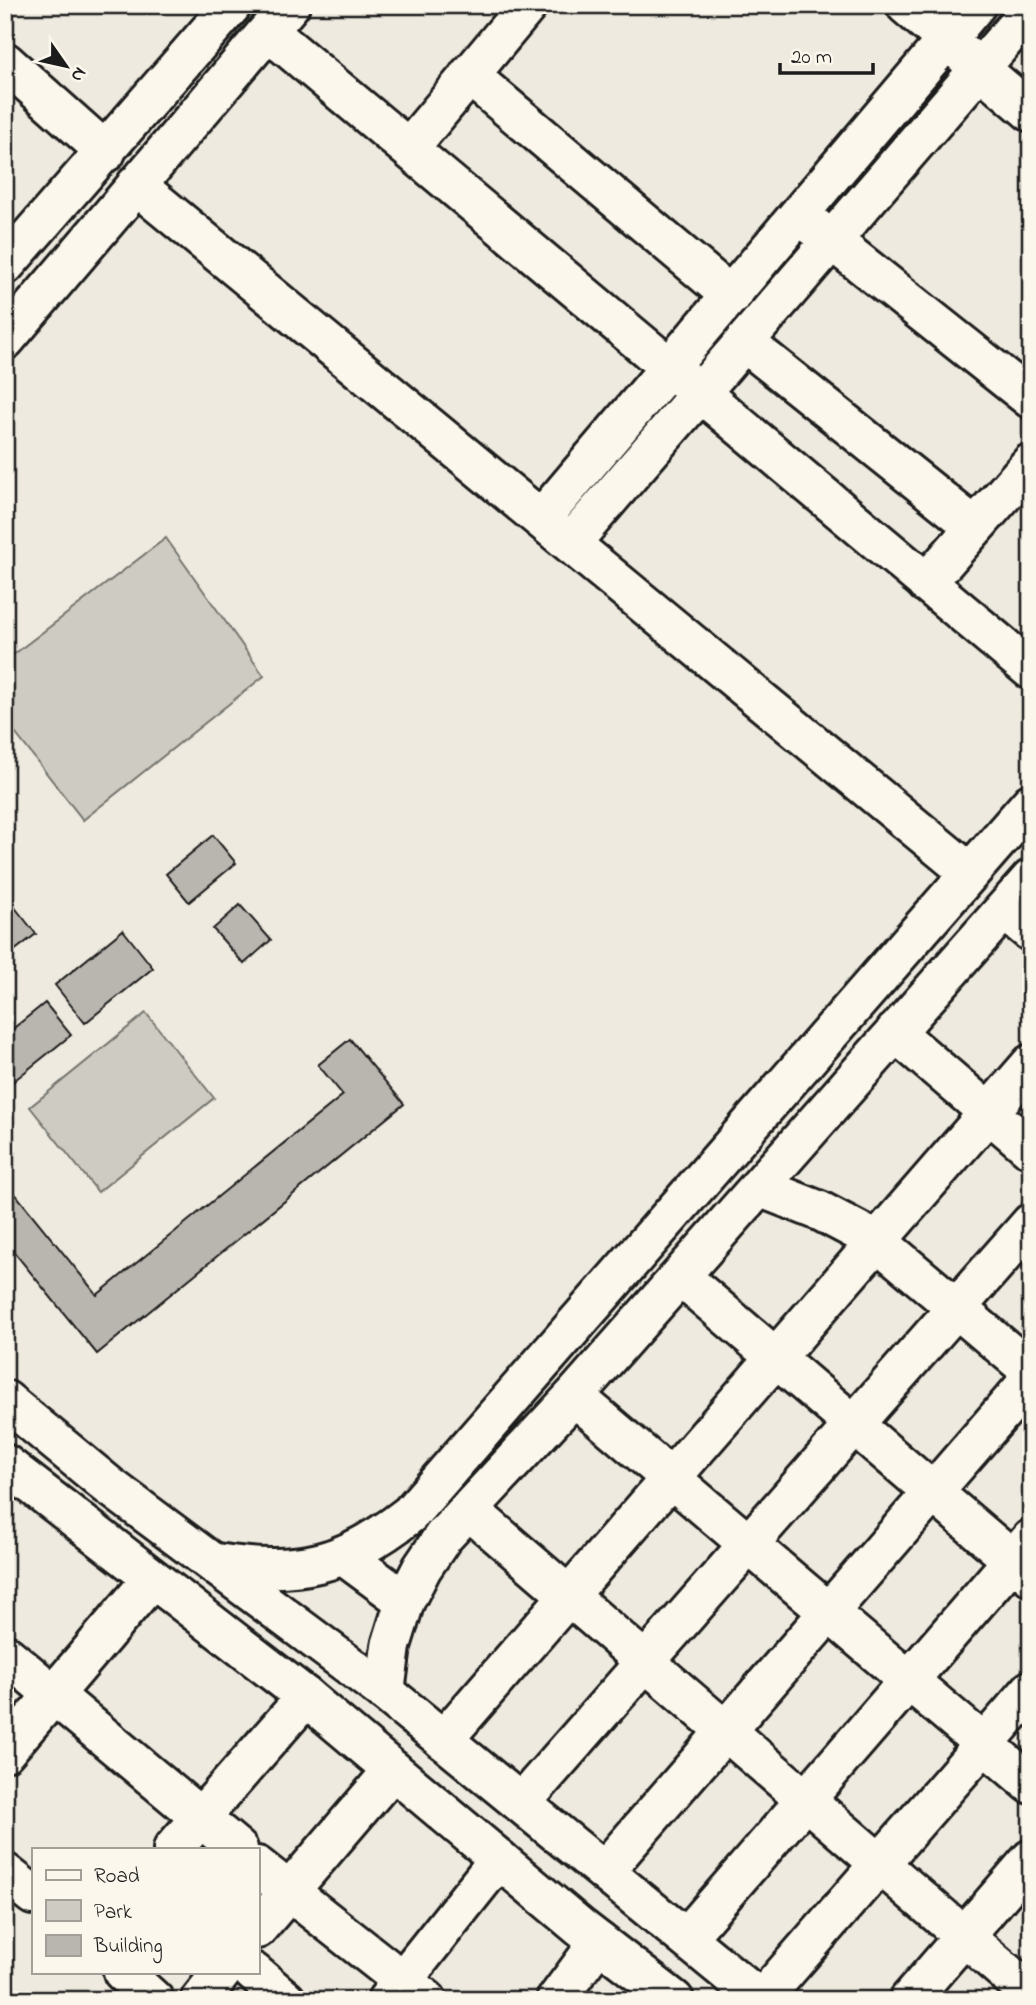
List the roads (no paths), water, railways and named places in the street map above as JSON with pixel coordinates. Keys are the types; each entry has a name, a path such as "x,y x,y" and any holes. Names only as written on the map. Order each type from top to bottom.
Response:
{"street":[{"path":"5,265 232,5"},
{"path":"409,148 528,5"},
{"path":"906,5 1031,112"},
{"path":"541,519 976,5"},
{"path":"570,543 1031,9"},
{"path":"5,340 279,18 409,148 1031,670"},
{"path":"5,62 106,152"},
{"path":"469,75 731,296"},
{"path":"136,185 970,873"},
{"path":"799,215 1031,399"},
{"path":"744,342 975,527"},
{"path":"926,583 1031,463"},
{"path":"216,1563 259,1570 291,1568 344,1556 379,1538 410,1514 1031,803"},
{"path":"385,1692 391,1646 405,1601 429,1558 895,1032 1017,921 1031,879"},
{"path":"895,1032 1031,1149"},
{"path":"443,1740 1031,1064"},
{"path":"759,1187 821,1211 877,1241 1031,1370"},
{"path":"521,1803 1031,1223"},
{"path":"680,1276 933,1492 1025,1558 909,1680 686,1938"},
{"path":"604,1871 1031,1379"},
{"path":"574,1396 1031,1784"},
{"path":"5,1400 108,1485 216,1563 385,1692 761,2000 1031,1690"},
{"path":"5,1464 306,1696 599,1942 674,2000"},
{"path":"469,1510 570,1594 1031,1994"},
{"path":"344,1556 405,1601"},
{"path":"5,1752 152,1579"},
{"path":"5,1654 237,1848"},
{"path":"174,1848 306,1696"},
{"path":"259,1928 393,1770"},
{"path":"259,1868 406,1994 499,1859"},
{"path":"909,2000 1031,1859"},
{"path":"5,1872 32,1894"},
{"path":"556,2000 599,1942"},
{"path":"125,1974 154,2000"},
{"path":"200,2000 220,1974"},
{"path":"255,1974 286,2000"}]}
